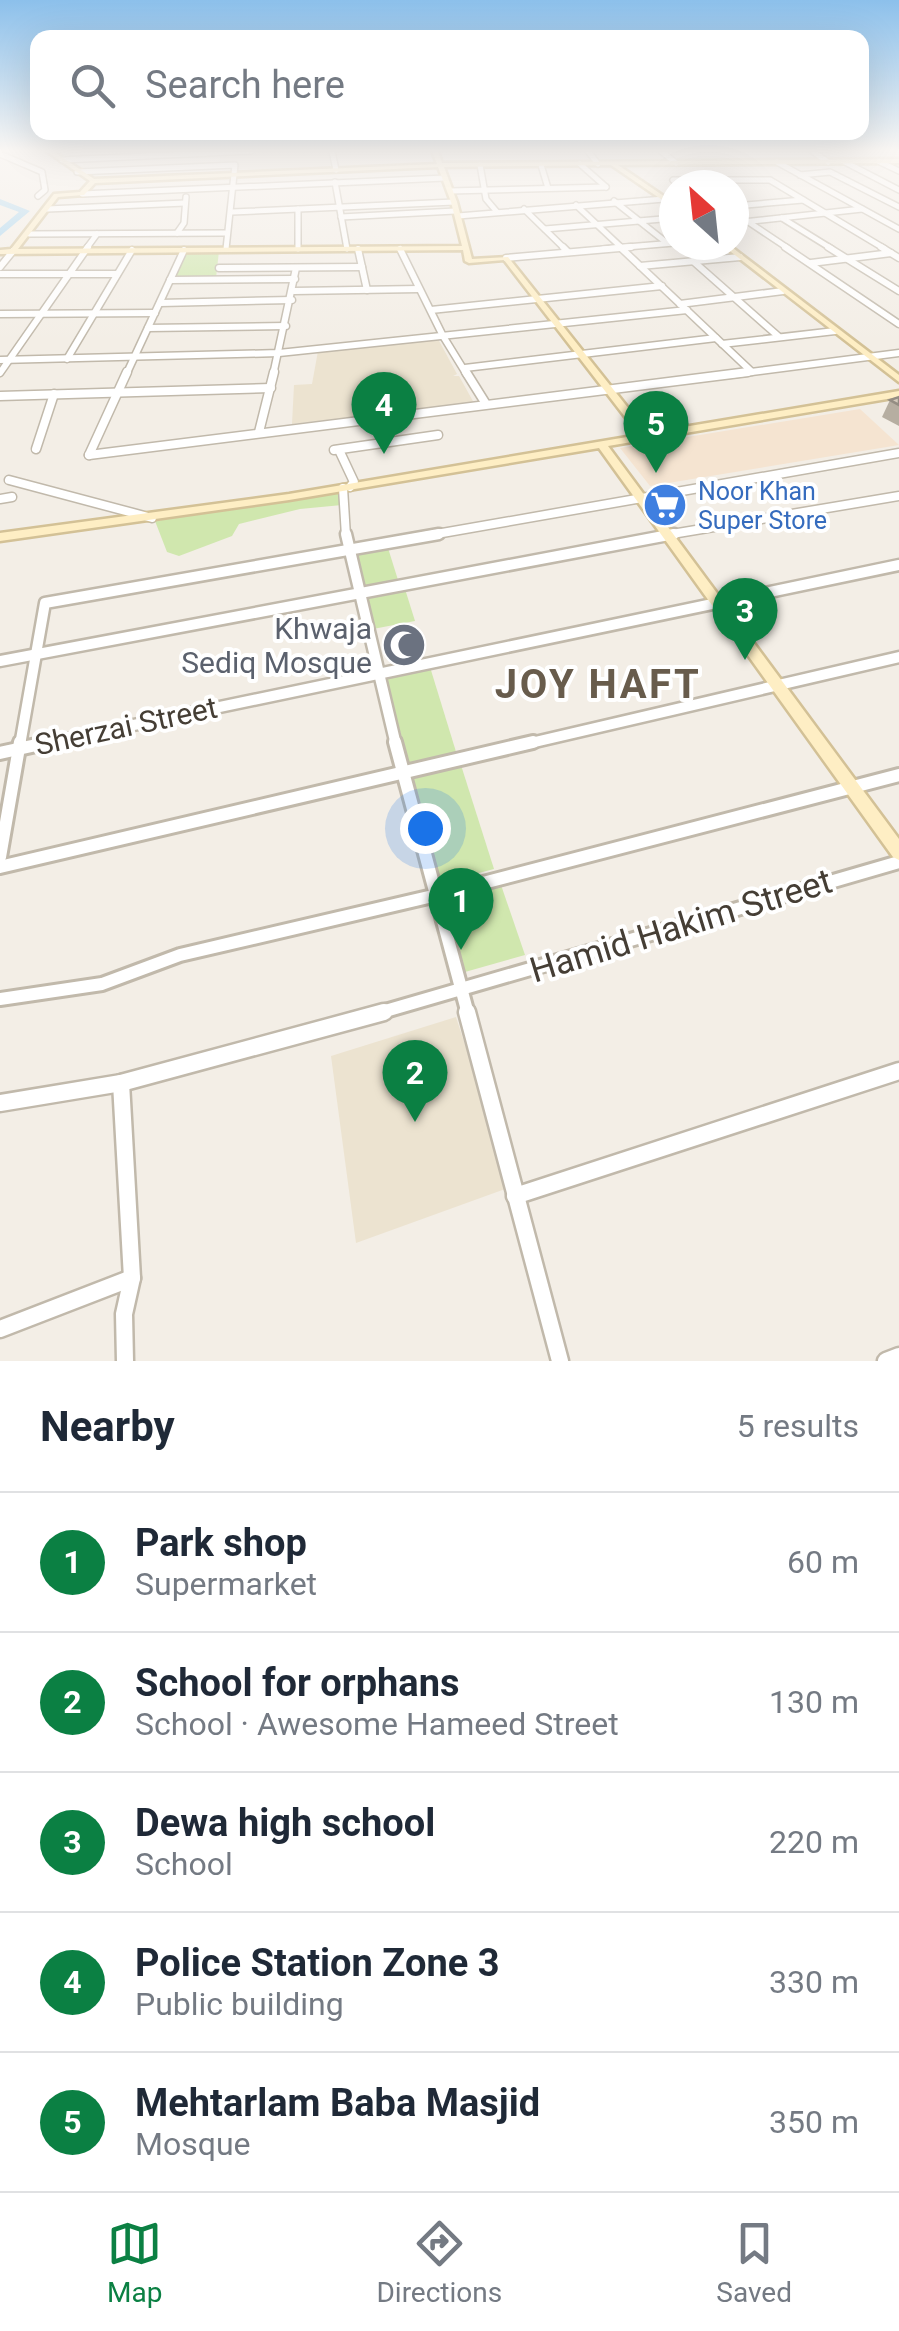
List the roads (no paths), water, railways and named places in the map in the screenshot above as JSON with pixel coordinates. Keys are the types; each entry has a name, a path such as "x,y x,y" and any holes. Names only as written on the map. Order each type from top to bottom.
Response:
{"main road":[{"path":"13,252 43,215"},
{"path":"457,215 469,261 506,258 645,436"},
{"path":"0,252 465,248"},
{"path":"744,260 899,379"},
{"path":"0,536 152,518 346,488 899,394"},
{"path":"600,444 899,852"}],"street":[{"path":"177,233 184,215"},
{"path":"218,280 231,215"},
{"path":"298,215 298,249"},
{"path":"347,249 341,217 382,215"},
{"path":"530,215 568,252"},
{"path":"587,215 752,372"},
{"path":"632,215 659,235"},
{"path":"749,221 811,215"},
{"path":"827,215 899,258"},
{"path":"873,215 899,229"},
{"path":"782,218 899,291"},
{"path":"544,229 659,219"},
{"path":"749,222 899,324"},
{"path":"28,234 225,233"},
{"path":"0,373 4,360 97,234"},
{"path":"506,258 659,244"},
{"path":"358,249 367,290"},
{"path":"400,249 444,336 486,404"},
{"path":"67,359 132,250"},
{"path":"184,250 90,455 899,354"},
{"path":"0,271 13,252"},
{"path":"810,264 892,254"},
{"path":"640,266 705,260"},
{"path":"693,261 778,336"},
{"path":"219,268 362,267"},
{"path":"258,432 280,353 296,268"},
{"path":"0,271 117,274"},
{"path":"170,280 295,279"},
{"path":"431,310 662,286"},
{"path":"294,291 418,289"},
{"path":"680,304 784,291"},
{"path":"160,302 292,300"},
{"path":"4,360 280,353 687,310"},
{"path":"0,314 155,313"},
{"path":"148,328 286,326"},
{"path":"464,368 582,353 835,331"},
{"path":"0,396 271,388"},
{"path":"36,449 54,394"},
{"path":"438,435 337,450 354,482 346,488 348,548 377,672 560,1361"},
{"path":"0,857 44,603 899,453"},
{"path":"9,480 152,518"},
{"path":"0,662 358,592 899,496"},
{"path":"0,500 12,497"},
{"name":"Sherzai Street","path":"0,753 899,565"},
{"path":"0,867 899,657"},
{"path":"0,998 102,984 180,954 437,895 899,775"},
{"name":"Hamid Hakim Street","path":"0,1103 121,1083 462,991 899,862"},
{"path":"515,1196 899,1071"},
{"path":"121,1083 132,1278 124,1314 125,1361"},
{"path":"0,1329 132,1278"},
{"path":"886,1361 899,1356"}],"waterway":[{"path":"0,233 21,215"}],"place":[{"name":"Police Station Zone 3","path":"384,454"},
{"name":"Mehtarlam Baba Masjid","path":"656,473"},
{"name":"Noor Khan Super Store","path":"665,505"},
{"name":"Khwaja Sediq Mosque","path":"404,645"},
{"name":"Dewa high school","path":"745,660"},
{"name":"Park shop","path":"461,950"},
{"name":"School for orphans","path":"415,1122"}],"district":[{"name":"JOY HAFT","path":"598,684"}]}
